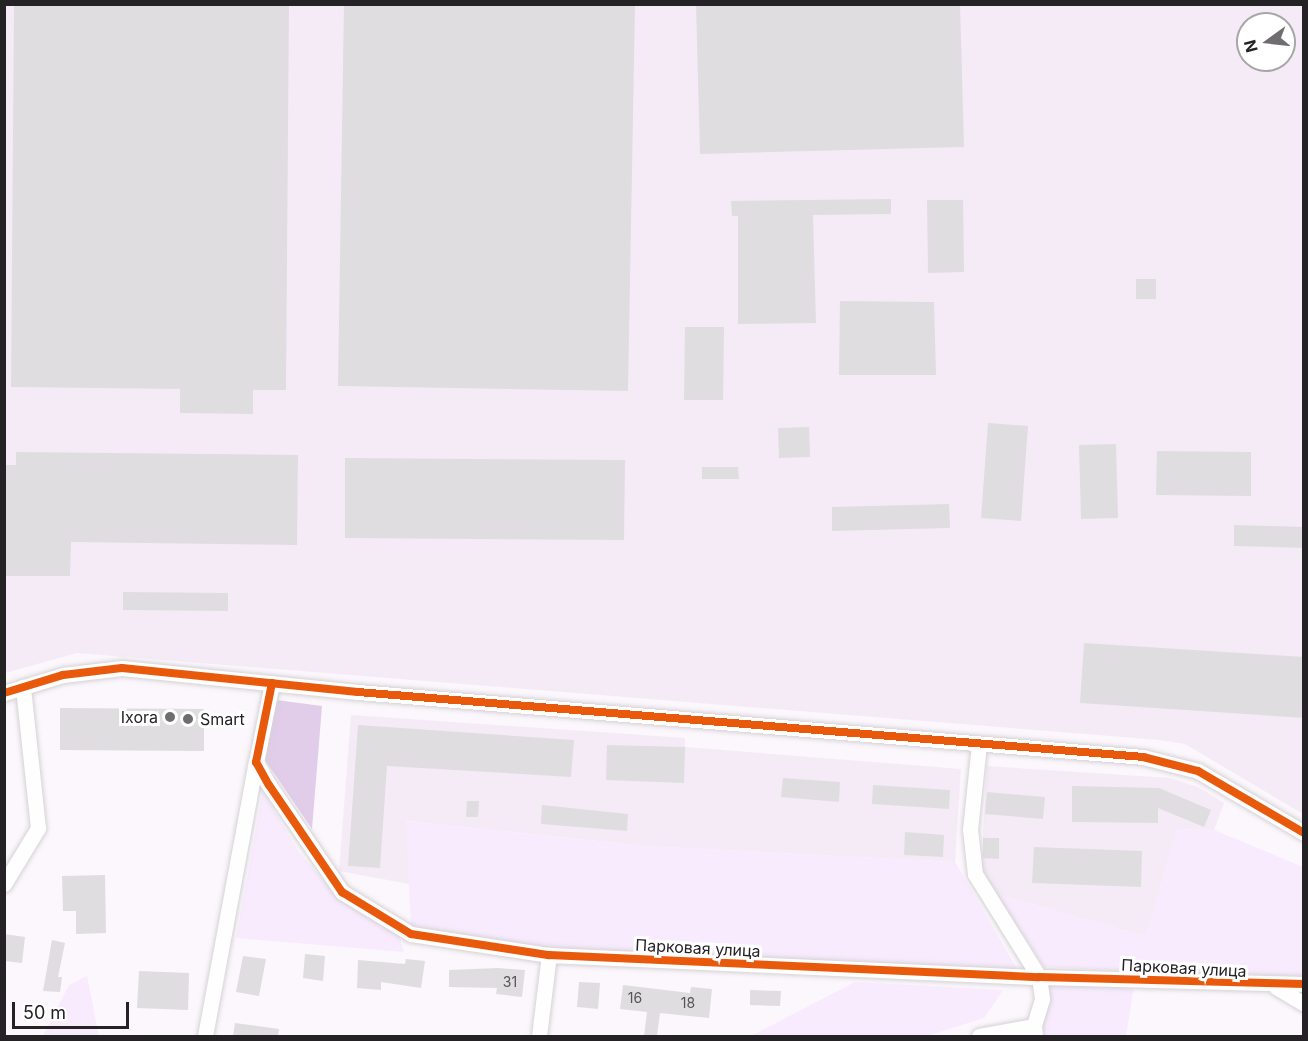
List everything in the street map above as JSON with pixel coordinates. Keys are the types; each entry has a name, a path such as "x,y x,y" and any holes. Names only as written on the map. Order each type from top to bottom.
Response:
{"street":[{"path":"4,693 63,675 122,668 1171,763 1198,771 1304,833"},
{"path":"205,1036 272,683"},
{"path":"4,884 38,828 23,687"},
{"path":"979,744 970,829 975,874 1039,977 1042,999 1034,1033 979,1036"},
{"name":"Парковая улица","path":"256,762 342,892 411,934 549,955 1039,977 1271,985 1304,984"},
{"path":"539,1036 549,955"},
{"path":"1271,985 1304,1004"}],"shaded area":[{"path":"5,5 1303,5 1303,814 1185,744 1160,740 77,653 5,673"},
{"path":"276,700 322,706 312,829 265,760"},
{"path":"351,715 685,738 685,747 961,769 955,862 646,846 407,821 409,884 339,871"},
{"path":"987,766 1170,778 1198,787 1224,803 1214,830 1177,829 1146,936 996,894 981,867"},
{"path":"263,791 298,851 339,899 399,936 404,952 236,938"},
{"path":"406,821 646,846 955,862 1017,969 548,948 411,927"},
{"path":"1177,829 1214,830 1303,867 1303,988 1147,982 1145,972 1044,967 996,894 1146,936"},
{"path":"87,976 99,1036 43,1036 69,985"},
{"path":"855,982 1003,990 984,1018 927,1036 751,1036"},
{"path":"1050,985 1134,985 1126,1036 1039,1036"}],"building":[{"path":"14,4 289,4 286,390 253,390 253,414 180,413 180,389 11,387"},
{"path":"344,4 635,4 628,391 338,386"},
{"path":"696,4 960,4 964,147 700,154"},
{"path":"891,199 891,214 813,215 816,323 738,324 738,216 732,216 731,201"},
{"path":"927,200 963,200 964,272 928,273"},
{"path":"1136,279 1156,279 1156,299 1136,299"},
{"path":"840,301 934,302 936,375 839,375"},
{"path":"685,327 724,327 723,400 684,400"},
{"path":"988,423 1028,426 1021,521 981,518"},
{"path":"809,427 810,457 779,458 778,428"},
{"path":"1116,444 1118,518 1081,519 1079,445"},
{"path":"1157,451 1251,452 1251,496 1156,495"},
{"path":"16,452 298,455 297,545 71,542 70,576 4,576 4,465 16,465"},
{"path":"345,458 625,460 624,540 345,538"},
{"path":"702,467 738,467 739,479 702,479"},
{"path":"949,504 950,528 832,531 832,507"},
{"path":"1234,525 1304,527 1304,548 1234,546"},
{"path":"123,592 228,593 228,611 123,610"},
{"path":"1084,643 1304,657 1304,718 1080,703"},
{"path":"60,708 204,709 204,751 60,750"},
{"path":"358,725 574,740 571,777 387,766 380,868 348,866"},
{"path":"607,745 685,747 684,783 606,780"},
{"path":"783,778 840,782 839,802 781,797"},
{"path":"873,785 950,790 949,809 872,804"},
{"path":"1072,786 1159,788 1211,810 1204,827 1158,808 1158,823 1072,822"},
{"path":"987,792 1045,797 1043,819 985,814"},
{"path":"467,801 479,801 478,817 466,817"},
{"path":"542,805 628,814 627,831 541,824"},
{"path":"905,832 944,835 943,857 904,855"},
{"path":"983,838 999,838 999,859 983,858"},
{"path":"1034,847 1142,851 1141,887 1032,883"},
{"path":"105,875 106,933 76,934 76,911 63,911 62,876"},
{"path":"4,934 25,937 22,963 4,961"},
{"path":"52,940 65,943 58,977 62,977 60,992 43,991"},
{"path":"305,954 325,956 323,981 303,978"},
{"path":"243,956 266,959 259,996 236,992"},
{"path":"406,959 425,961 421,988 381,982 381,990 357,988 358,960 405,964"},
{"path":"498,968 525,970 522,997 496,994 497,988 449,987 449,970"},
{"path":"139,971 189,973 188,1010 137,1008"},
{"path":"579,982 600,983 598,1009 577,1007"},
{"path":"623,985 690,993 691,987 712,989 709,1018 660,1013 657,1036 644,1036 647,1012 620,1009"},
{"path":"750,990 781,991 780,1006 750,1005"},
{"path":"235,1023 279,1029 278,1036 233,1036"}],"cycle path":[{"path":"4,693 63,675 122,668 358,692 1143,757 1198,771 1304,833"},
{"path":"272,683 256,762 269,785 342,892 411,934 549,955 1039,977 1304,984"}],"place":[{"name":"Ixora","path":"170,717"},
{"name":"Smart","path":"188,719"}]}
